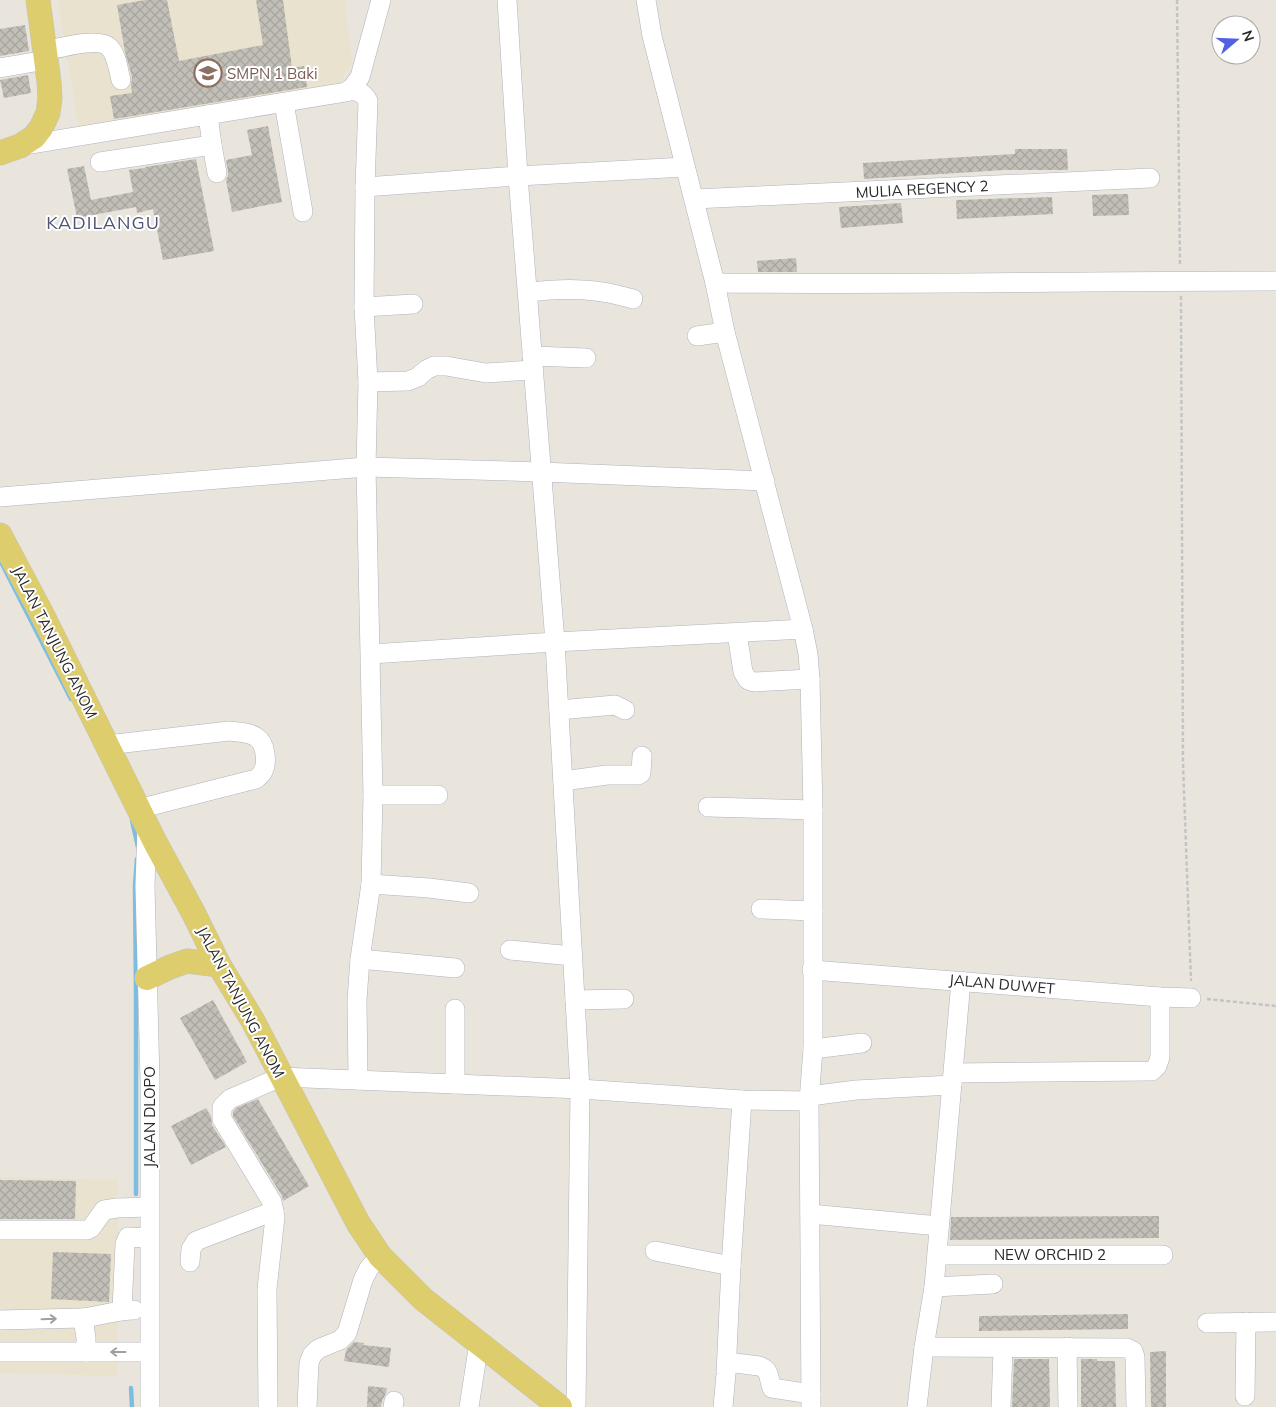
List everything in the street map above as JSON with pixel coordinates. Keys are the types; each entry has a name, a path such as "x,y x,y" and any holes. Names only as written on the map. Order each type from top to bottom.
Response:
{"main road":[{"path":"10,150 34,137 42,128 48,113 50,98 38,0"},
{"name":"JALAN TANJUNG ANOM","path":"0,535 42,614 143,818 220,965 253,1021 358,1223 380,1256 423,1299 560,1407"},
{"path":"147,978 170,967 187,962 220,965"}],"street":[{"path":"10,150 348,91 357,83 360,77 381,0"},
{"path":"507,0 518,176 555,642 580,1089 576,1407"},
{"path":"646,0 652,36 715,284 725,332 803,629 810,679 813,810 813,1049 810,1098 811,1401 772,1388 767,1369 764,1367 727,1362"},
{"path":"0,68 45,55 67,46 99,42 108,46 114,55 121,80"},
{"path":"348,91 358,92 366,97 368,101 364,308 368,382 366,467 373,795 371,884 360,959 357,1000 358,1080"},
{"path":"284,103 303,212"},
{"path":"208,115 217,173"},
{"path":"100,162 212,145"},
{"path":"365,187 685,167"},
{"name":"MULIA REGENCY 2","path":"694,200 1150,178"},
{"path":"715,284 841,285 1276,281"},
{"path":"528,292 582,289 634,299"},
{"path":"364,308 413,304"},
{"path":"697,336 725,332"},
{"path":"368,382 408,381 418,377 434,366 446,366 486,373 533,363 586,358"},
{"path":"0,497 366,467 765,481"},
{"path":"371,654 803,629"},
{"path":"737,633 743,672 748,680 754,682 810,679"},
{"path":"559,710 615,705 624,710"},
{"path":"107,745 229,731 244,732 256,736 262,743 266,759 262,773 256,779 143,818"},
{"path":"563,781 607,775 638,774 641,773 642,756"},
{"path":"373,795 438,795"},
{"path":"708,807 813,810"},
{"name":"JALAN DLOPO","path":"143,818 150,1080 149,1207 139,1238 149,1311 150,1407"},
{"path":"371,884 469,893"},
{"path":"761,909 813,912"},
{"path":"510,950 572,956"},
{"path":"360,959 455,968"},
{"name":"JALAN DUWET","path":"812,970 1191,998"},
{"path":"917,1407 934,1287 961,981"},
{"path":"268,1407 267,1289 275,1217 272,1202 222,1119 222,1107 230,1099 281,1077 580,1089 742,1100 810,1098 856,1090 953,1079 1152,1072 1158,1066 1160,1057 1160,997"},
{"path":"575,1000 624,999"},
{"path":"455,1009 455,1084"},
{"path":"813,1049 862,1044"},
{"path":"723,1407 742,1100"},
{"path":"0,1230 87,1230 91,1228 104,1210 149,1207"},
{"path":"190,1262 191,1249 196,1241 274,1211"},
{"path":"810,1214 939,1226"},
{"path":"122,1310 126,1239 139,1238"},
{"path":"655,1251 731,1266"},
{"name":"NEW ORCHID 2","path":"937,1254 1163,1255"},
{"path":"307,1407 309,1363 312,1355 318,1349 340,1340 347,1333 363,1280 369,1268 380,1256"},
{"path":"934,1287 993,1284"},
{"path":"0,1320 83,1318 122,1310 149,1311"},
{"path":"83,1318 86,1352"},
{"path":"1245,1396 1246,1322"},
{"path":"1207,1323 1276,1322"},
{"path":"469,1407 479,1343"},
{"path":"924,1347 1127,1348 1130,1349 1135,1357 1136,1407"},
{"path":"1068,1347 1068,1407"},
{"path":"1001,1407 1004,1348"},
{"path":"0,1352 149,1352"}],"path":[{"path":"1177,0 1183,764 1191,998 1276,1006"}],"shaded area":[{"name":"SMPN 1 Baki","path":"58,0 345,0 352,62 339,84 79,131"},
{"path":"0,1177 118,1180 117,1376 0,1373"}],"building":[{"path":"145,0 167,0 179,61 263,45 256,0 283,0 292,68 304,66 307,87 114,119 110,96 132,93 132,77 125,52 117,5"},
{"path":"25,25 29,51 0,56 0,29"},
{"path":"28,75 31,93 4,98 0,80"},
{"path":"268,126 282,202 232,212 226,180 228,172 226,160 252,155 247,130"},
{"path":"1015,149 1067,149 1068,170 1004,170 864,179 863,163 1015,154"},
{"path":"196,159 214,251 163,260 153,209 137,213 136,207 77,218 67,169 84,166 91,200 133,192 129,170"},
{"path":"1128,194 1129,215 1093,216 1092,195"},
{"path":"1052,197 1053,214 957,219 956,200"},
{"path":"901,203 903,223 841,228 839,207"},
{"path":"796,258 797,272 758,272 757,261"},
{"path":"213,1000 247,1062 215,1080 180,1018"},
{"path":"258,1099 309,1186 283,1201 282,1196 233,1116 236,1108"},
{"path":"206,1108 211,1116 212,1125 226,1147 191,1165 171,1126"},
{"path":"0,1180 76,1181 75,1219 0,1219"},
{"path":"1159,1216 1159,1238 950,1240 951,1217"},
{"path":"53,1252 111,1254 109,1302 51,1299"},
{"path":"1128,1314 1128,1329 979,1331 979,1316"},
{"path":"354,1342 364,1343 363,1345 391,1348 389,1366 344,1361 346,1350"},
{"path":"1166,1351 1166,1407 1151,1407 1150,1352"},
{"path":"1014,1359 1049,1359 1050,1407 1012,1407"},
{"path":"1081,1359 1115,1361 1116,1407 1081,1407"},
{"path":"368,1386 387,1388 381,1407 367,1407"}],"waterway":[{"path":"0,560 71,699"},
{"path":"132,820 138,847"},
{"path":"136,1194 135,886 137,859"},
{"path":"131,1388 132,1407"}],"place":[{"name":"SMPN 1 Baki","path":"208,73"}],"district":[{"name":"KADILANGU","path":"103,222"}]}
